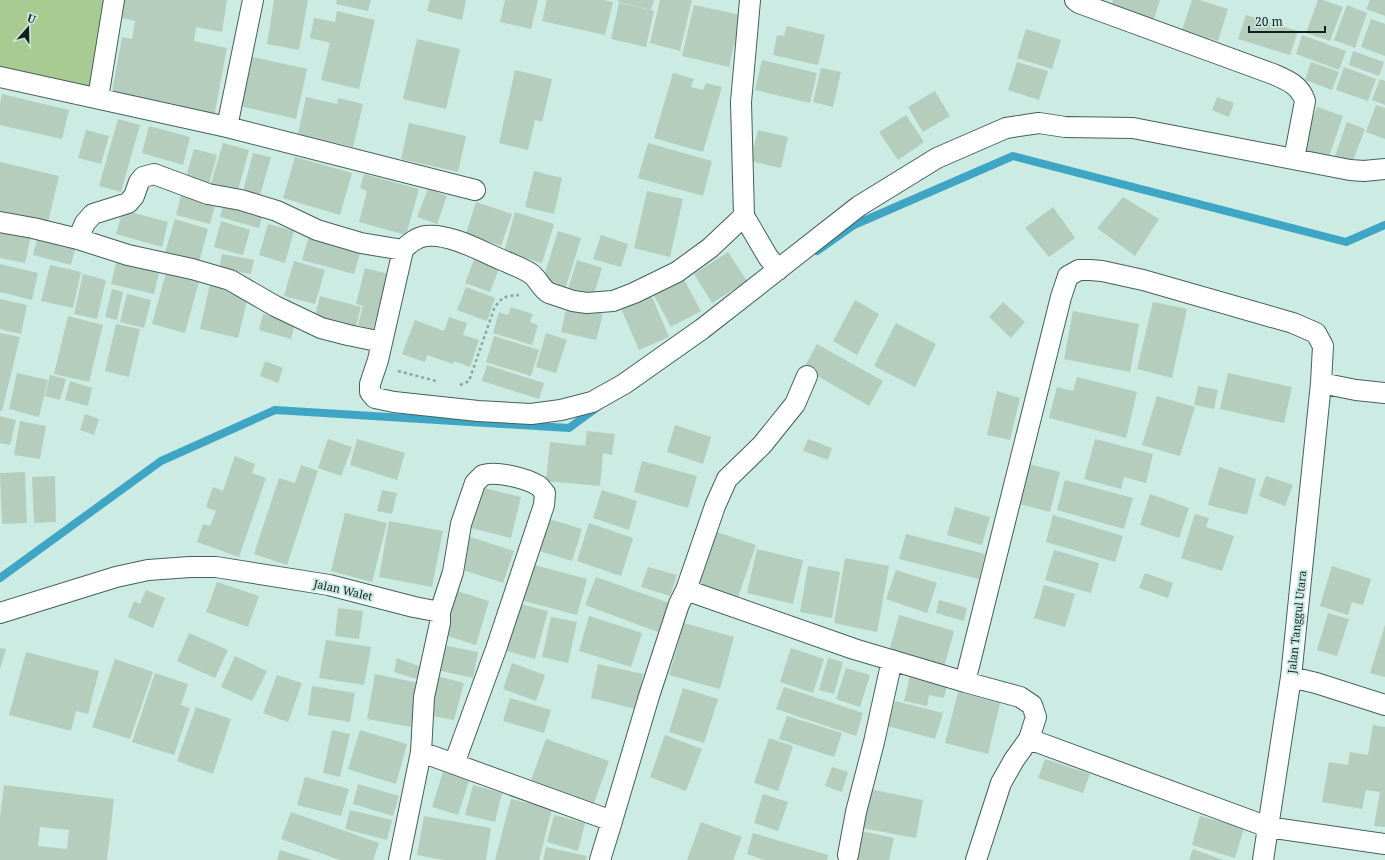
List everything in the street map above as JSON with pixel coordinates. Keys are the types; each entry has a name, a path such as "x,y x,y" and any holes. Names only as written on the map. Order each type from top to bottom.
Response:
{"street":[{"path":"98,98 114,0"},
{"path":"227,127 253,0"},
{"path":"750,0 741,102 744,216 768,257 778,270"},
{"path":"1075,0 1079,3 1273,74 1298,87 1305,101 1294,159"},
{"path":"0,77 227,127 475,190"},
{"path":"744,216 710,248 677,272 634,293 613,301 587,303 573,301 546,291 538,280 530,273 446,238 426,236 408,244 403,250 382,342 370,384 370,392 375,398 381,400 478,411 531,414 561,410 592,402 624,384 702,329 859,206 937,158 1006,128 1039,123 1065,127 1133,128 1350,170 1364,171 1385,169"},
{"path":"78,239 85,223 93,214 128,203 134,196 139,182 143,177 154,174 208,194 241,200 277,211 317,230 361,243 403,250"},
{"path":"0,222 78,239 128,255 192,269 230,280 275,306 321,328 382,342"},
{"name":"Jalan Tanggul Utara","path":"965,682 1061,297 1068,276 1079,270 1090,270 1143,280 1293,323 1316,333 1323,346 1327,385 1302,680 1268,826 1262,860"},
{"path":"600,860 649,696 679,604 686,590 715,506 727,479 762,445 795,404 807,376"},
{"path":"1327,385 1385,393"},
{"path":"399,860 421,752 424,697 440,623 440,612 453,572 461,524 475,483 483,475 503,474 539,486 545,493 544,505 496,649 454,764"},
{"name":"Jalan Walet","path":"0,613 116,577 148,570 190,566 216,567 329,585 414,607 440,612"},
{"path":"686,590 854,649 1020,697 1032,704 1036,717 1029,739 1014,760 1001,783 976,860"},
{"path":"848,855 856,812 874,742 892,660"},
{"path":"1302,680 1385,705"},
{"path":"1029,739 1268,826 1385,844"},
{"path":"421,752 612,821"}],"path":[{"path":"458,385 465,384 469,381 494,309 499,300 508,295 533,295 546,291"},
{"path":"376,365 438,382"}],"green space":[{"path":"0,0 104,0 88,95 0,86"}],"building":[{"path":"119,0 227,0 222,32 196,27 194,41 227,48 214,117 179,110 180,105 112,92 122,37 132,39 135,21 116,17"},
{"path":"274,0 308,0 299,50 267,44"},
{"path":"337,0 371,0 368,11 336,4"},
{"path":"430,0 466,0 462,20 427,11"},
{"path":"505,0 538,0 531,29 500,22"},
{"path":"547,0 603,0 613,2 605,35 542,21"},
{"path":"619,0 654,0 651,10 618,2"},
{"path":"660,0 692,0 680,51 650,43"},
{"path":"1113,0 1160,0 1153,22 1110,9"},
{"path":"1192,0 1199,0 1228,9 1218,41 1182,30"},
{"path":"1318,0 1323,0 1343,7 1330,41 1306,33"},
{"path":"1370,0 1385,0 1385,16 1366,9"},
{"path":"619,3 654,11 646,47 611,39"},
{"path":"694,5 741,15 729,67 682,56"},
{"path":"1347,5 1367,13 1355,48 1334,40"},
{"path":"337,11 375,20 359,89 321,80 330,43 310,38 314,18 335,22"},
{"path":"1246,15 1298,31 1290,55 1238,39"},
{"path":"1371,19 1385,24 1385,56 1361,47"},
{"path":"787,26 825,35 818,65 773,55 777,35 784,36"},
{"path":"1026,29 1061,40 1052,69 1017,58"},
{"path":"1302,35 1346,51 1339,70 1296,54"},
{"path":"417,39 460,49 446,109 403,99"},
{"path":"1353,51 1384,62 1379,76 1349,65"},
{"path":"248,56 307,69 296,119 236,105"},
{"path":"762,60 817,73 810,103 755,90"},
{"path":"1017,62 1048,71 1039,100 1008,90"},
{"path":"1311,62 1339,72 1332,90 1305,80"},
{"path":"1344,67 1376,79 1368,101 1336,90"},
{"path":"821,68 841,72 833,107 813,102"},
{"path":"515,70 552,79 542,122 535,120 528,150 499,143"},
{"path":"673,73 694,79 691,87 703,90 706,83 722,87 703,152 654,138"},
{"path":"1380,79 1385,81 1385,105 1372,100"},
{"path":"935,91 950,116 923,132 908,107"},
{"path":"2,94 69,110 62,139 0,125 0,104"},
{"path":"306,97 337,104 338,98 363,104 353,147 298,134"},
{"path":"1217,97 1234,103 1229,117 1212,110"},
{"path":"1376,105 1385,108 1385,139 1366,132"},
{"path":"1317,107 1343,116 1328,159 1301,150"},
{"path":"906,115 924,142 898,160 879,132"},
{"path":"118,119 140,125 121,192 99,186"},
{"path":"1347,122 1365,129 1350,168 1333,162"},
{"path":"409,123 466,136 458,172 401,159"},
{"path":"149,126 190,137 183,165 142,153"},
{"path":"86,130 109,136 101,164 78,158"},
{"path":"758,130 788,137 781,168 750,161"},
{"path":"223,143 249,150 237,194 210,187"},
{"path":"648,143 712,161 703,196 638,178"},
{"path":"194,149 217,155 209,184 186,177"},
{"path":"253,153 271,157 260,195 243,191"},
{"path":"295,157 352,173 340,215 283,198"},
{"path":"0,162 59,176 48,222 0,211"},
{"path":"534,171 562,178 554,214 525,207"},
{"path":"364,174 419,189 406,235 359,222 367,191 360,188"},
{"path":"183,188 217,198 210,224 176,215"},
{"path":"428,189 447,196 437,224 417,217"},
{"path":"647,191 683,199 670,257 634,248"},
{"path":"1123,197 1159,219 1135,256 1097,228"},
{"path":"225,199 264,210 259,228 220,217"},
{"path":"476,202 512,214 501,246 466,233"},
{"path":"1053,207 1075,238 1049,257 1025,228"},
{"path":"123,210 168,222 162,247 116,234"},
{"path":"515,212 554,224 542,263 504,252"},
{"path":"175,219 208,229 199,262 165,253"},
{"path":"221,221 250,230 243,255 214,247"},
{"path":"0,224 32,231 25,263 0,258"},
{"path":"268,224 294,231 285,263 259,255"},
{"path":"558,231 581,238 565,290 542,283"},
{"path":"39,232 77,242 71,265 33,255"},
{"path":"310,232 362,246 354,274 302,260"},
{"path":"601,235 628,244 621,267 593,259"},
{"path":"728,252 747,281 712,303 694,274"},
{"path":"118,254 161,264 154,294 111,284"},
{"path":"222,254 254,260 251,274 219,269"},
{"path":"475,257 500,266 490,292 465,283"},
{"path":"577,260 602,268 593,297 568,289"},
{"path":"294,261 325,270 315,304 284,296"},
{"path":"0,264 38,273 32,300 0,292"},
{"path":"50,265 81,272 73,308 41,301"},
{"path":"168,265 201,274 185,333 152,324"},
{"path":"365,268 389,274 373,329 358,325 363,306 356,304"},
{"path":"83,274 106,280 97,319 74,314"},
{"path":"681,274 701,311 671,327 651,290"},
{"path":"210,284 249,293 238,338 200,329"},
{"path":"466,287 495,298 487,321 457,310"},
{"path":"112,289 123,292 117,320 105,317"},
{"path":"650,292 669,337 639,350 619,304"},
{"path":"127,294 151,300 144,328 120,322"},
{"path":"320,296 361,307 356,326 315,315"},
{"path":"0,299 27,305 21,334 0,329"},
{"path":"855,300 879,314 857,355 833,341"},
{"path":"1003,302 1025,322 1011,338 989,317"},
{"path":"1153,302 1187,309 1172,378 1137,369"},
{"path":"567,305 603,314 596,340 561,332"},
{"path":"511,307 533,314 530,322 538,325 532,345 493,333 499,312 508,315"},
{"path":"1073,311 1139,324 1130,372 1064,359"},
{"path":"263,314 295,323 291,339 259,330"},
{"path":"68,316 103,325 89,382 54,374"},
{"path":"449,317 467,323 463,335 479,340 470,367 454,361 453,364 427,355 425,362 402,354 415,320 444,331"},
{"path":"896,323 936,344 915,387 874,366"},
{"path":"116,324 140,329 129,377 105,371"},
{"path":"0,333 20,337 2,411 0,411"},
{"path":"546,333 567,340 556,373 536,367"},
{"path":"494,336 539,350 531,376 486,362"},
{"path":"817,344 883,381 869,406 804,368"},
{"path":"265,361 283,368 278,383 260,376"},
{"path":"487,365 544,383 539,399 482,381"},
{"path":"17,373 48,380 39,417 9,409"},
{"path":"1228,373 1292,387 1284,423 1220,409"},
{"path":"50,375 66,379 60,400 45,396"},
{"path":"1077,377 1137,392 1126,438 1049,418 1057,387 1073,391"},
{"path":"70,381 92,388 88,406 65,400"},
{"path":"1198,386 1218,390 1214,409 1194,405"},
{"path":"997,391 1020,398 1010,440 987,435"},
{"path":"1157,396 1195,407 1180,456 1142,445"},
{"path":"85,414 99,419 94,435 80,430"},
{"path":"0,416 16,420 10,445 0,443"},
{"path":"20,421 46,426 40,459 14,455"},
{"path":"675,425 711,437 703,464 667,452"},
{"path":"587,431 615,434 612,455 603,453 600,486 546,481 550,442 585,446"},
{"path":"328,439 352,447 341,476 318,468"},
{"path":"357,439 405,453 397,480 350,465"},
{"path":"808,439 832,448 828,460 803,451"},
{"path":"1095,439 1153,454 1146,483 1124,477 1121,489 1084,479"},
{"path":"235,456 255,464 252,473 266,478 239,557 197,542 203,524 210,526 216,511 206,507 213,487 223,491"},
{"path":"642,461 697,476 688,508 634,492"},
{"path":"1029,464 1060,472 1050,512 1019,504"},
{"path":"301,465 318,471 287,565 254,554 279,478 295,483"},
{"path":"1219,467 1256,479 1247,515 1208,505"},
{"path":"25,472 27,523 2,524 0,473"},
{"path":"55,476 56,522 34,523 32,477"},
{"path":"1266,476 1293,485 1285,506 1259,496"},
{"path":"1065,480 1133,498 1124,529 1057,510"},
{"path":"476,486 521,497 511,538 466,527"},
{"path":"382,490 397,493 392,514 377,511"},
{"path":"602,490 637,501 629,530 593,518"},
{"path":"1150,494 1189,508 1179,538 1140,525"},
{"path":"955,507 990,517 982,545 947,535"},
{"path":"345,513 387,523 372,582 331,571"},
{"path":"1195,514 1209,518 1206,527 1234,536 1222,571 1181,558"},
{"path":"1053,515 1123,536 1115,562 1046,542"},
{"path":"543,517 582,529 572,561 533,549"},
{"path":"389,521 443,531 432,587 379,577"},
{"path":"589,523 633,538 621,576 577,561"},
{"path":"714,531 756,545 738,597 697,584"},
{"path":"906,534 985,554 979,579 899,559"},
{"path":"467,536 514,551 503,583 457,568"},
{"path":"757,549 803,560 793,604 747,593"},
{"path":"1054,550 1099,563 1091,593 1045,580"},
{"path":"845,558 889,566 877,632 834,623"},
{"path":"531,564 587,579 577,615 521,600"},
{"path":"808,566 840,572 832,618 800,612"},
{"path":"1332,566 1371,579 1363,605 1352,602 1348,615 1320,606"},
{"path":"648,567 677,575 670,596 641,587"},
{"path":"896,570 937,583 927,613 886,599"},
{"path":"1145,573 1173,583 1168,598 1139,588"},
{"path":"596,577 669,603 658,632 585,605"},
{"path":"217,582 259,596 248,627 206,612"},
{"path":"1044,585 1075,594 1065,627 1034,618"},
{"path":"146,590 165,598 153,628 128,617 134,601 140,604"},
{"path":"454,590 489,601 476,645 441,634"},
{"path":"939,600 967,608 964,621 936,613"},
{"path":"512,602 548,611 535,659 500,649"},
{"path":"338,608 363,611 359,639 335,636"},
{"path":"1328,613 1349,619 1337,656 1317,650"},
{"path":"899,615 954,631 944,667 889,652"},
{"path":"589,616 642,633 631,667 579,651"},
{"path":"551,617 577,622 568,663 542,657"},
{"path":"684,623 734,637 720,689 669,675"},
{"path":"1385,625 1385,677 1370,673"},
{"path":"189,633 228,650 215,678 177,661"},
{"path":"326,640 371,647 364,685 319,678"},
{"path":"442,645 478,652 473,678 437,670"},
{"path":"0,648 6,649 0,669"},
{"path":"791,648 824,659 813,693 780,682"},
{"path":"26,652 99,671 88,714 76,711 71,731 9,715"},
{"path":"235,656 267,671 252,701 221,687"},
{"path":"397,658 421,667 417,679 394,672"},
{"path":"828,658 843,662 834,694 819,690"},
{"path":"115,659 153,672 130,739 92,727"},
{"path":"512,663 545,675 536,701 503,689"},
{"path":"598,664 643,674 636,709 591,698"},
{"path":"846,668 870,675 860,707 836,699"},
{"path":"155,673 188,684 181,705 190,708 174,755 132,742"},
{"path":"375,674 419,683 411,727 367,719"},
{"path":"277,675 302,683 288,722 263,713"},
{"path":"437,676 464,683 454,720 428,715"},
{"path":"910,676 947,685 944,698 929,695 927,706 904,701"},
{"path":"312,686 355,693 350,722 308,715"},
{"path":"784,687 863,713 856,736 776,709"},
{"path":"683,688 718,699 704,743 669,732"},
{"path":"958,692 1000,703 988,754 945,743"},
{"path":"510,698 551,710 544,733 503,721"},
{"path":"895,701 943,713 935,739 888,726"},
{"path":"196,707 231,719 213,774 177,761"},
{"path":"787,716 842,733 834,757 779,739"},
{"path":"1373,725 1385,727 1385,827 1374,826 1380,792 1366,790 1362,809 1322,802 1329,762 1348,765 1350,752 1368,755"},
{"path":"332,730 350,734 340,777 323,773"},
{"path":"360,730 407,744 396,784 348,769"},
{"path":"665,735 702,749 686,791 650,777"},
{"path":"769,738 793,746 778,791 754,783"},
{"path":"546,739 609,761 594,803 531,780"},
{"path":"1045,759 1090,774 1083,793 1038,778"},
{"path":"832,767 848,772 842,792 825,786"},
{"path":"443,772 469,781 458,815 432,807"},
{"path":"305,777 349,789 341,816 297,805"},
{"path":"358,784 399,796 393,816 353,804"},
{"path":"4,785 114,799 107,860 0,860 0,817","holes":["40,827 69,830 67,849 38,846"]},
{"path":"473,785 502,793 495,822 465,815"},
{"path":"869,789 923,800 916,838 862,828"},
{"path":"763,794 788,802 778,831 754,823"},
{"path":"511,799 552,809 539,860 495,860"},
{"path":"350,810 392,820 387,840 345,829"},
{"path":"291,812 379,843 373,860 340,860 281,839"},
{"path":"554,815 585,823 578,851 547,842"},
{"path":"424,816 491,828 486,860 444,860 417,855"},
{"path":"1200,816 1244,828 1235,858 1192,845"},
{"path":"701,822 742,837 733,860 687,860"},
{"path":"861,831 894,838 889,860 855,860"},
{"path":"753,833 828,855 827,860 765,860 747,854"},
{"path":"546,847 587,856 586,860 543,860"},
{"path":"1193,849 1223,860 1189,860"},
{"path":"280,850 312,860 277,860"}],"waterway":[{"path":"817,251 854,225 1013,156 1346,242 1385,225"},
{"path":"0,578 161,461 275,410 569,428 599,406"}]}
